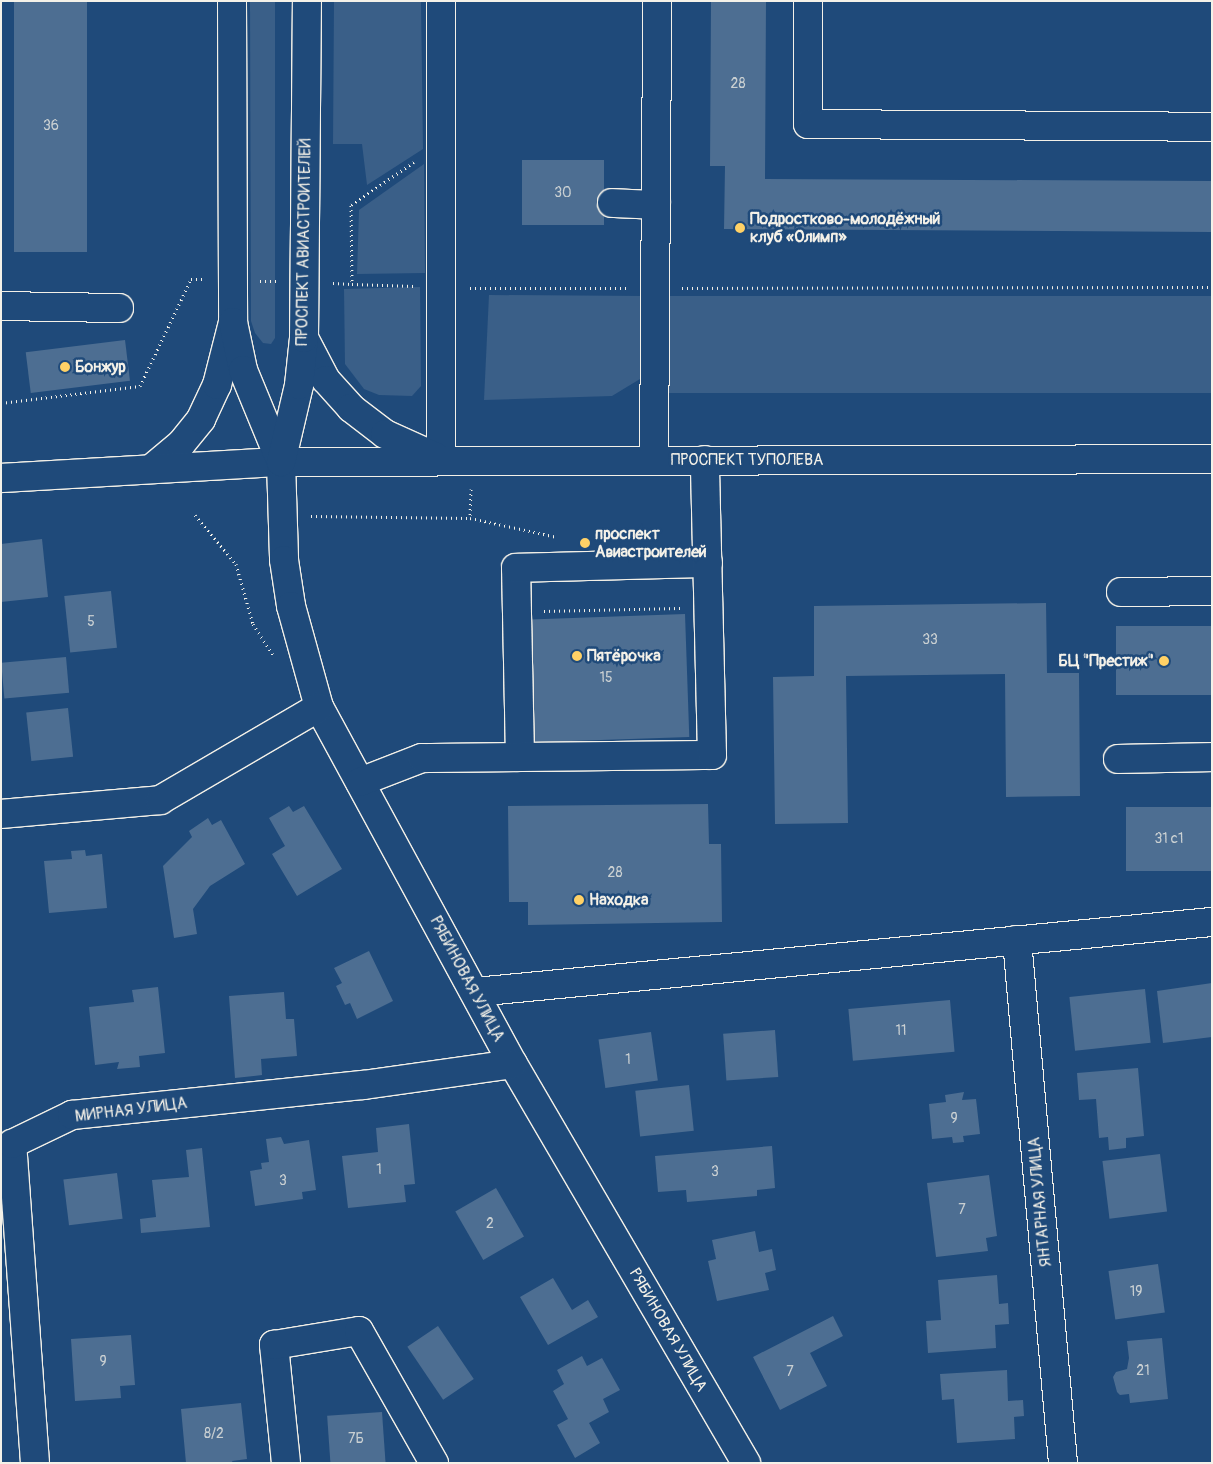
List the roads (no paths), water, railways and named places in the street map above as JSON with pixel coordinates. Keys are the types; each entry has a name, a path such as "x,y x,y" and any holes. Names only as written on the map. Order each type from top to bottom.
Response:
{"street":[{"path":"232,1 233,322 244,370 281,462"},
{"name":"ПРОСПЕКТ АВИАСТРОИТЕЛЕЙ","path":"281,462 299,385 304,338 306,282 306,1"},
{"path":"304,338 326,380 351,408 385,434 441,460 441,1"},
{"path":"654,460 657,1"},
{"path":"808,1 808,124 1212,127"},
{"path":"612,203 656,205"},
{"path":"1,306 119,308"},
{"path":"151,469 181,444 201,419 218,385 233,322"},
{"name":"ПРОСПЕКТ ТУПОЛЕВА","path":"1,478 281,462 1212,459"},
{"path":"360,782 422,758 712,755 705,460"},
{"name":"РЯБИНОВАЯ УЛИЦА","path":"281,462 281,516 284,560 291,606 319,707 475,992 512,1064 746,1463"},
{"path":"520,757 516,568 708,563"},
{"path":"1121,592 1212,591"},
{"path":"1,814 160,800 319,707"},
{"path":"1118,759 1212,757"},
{"path":"475,992 1212,922"},
{"name":"ЯНТАРНАЯ УЛИЦА","path":"1017,940 1063,1463"},
{"name":"МИРНАЯ УЛИЦА","path":"35,1463 12,1144 72,1115 364,1085 512,1064"},
{"path":"286,1463 274,1345 359,1331 434,1463"}],"place":[{"name":"Подростково-молодёжный клуб «Олимп»","path":"740,228"},
{"name":"Бонжур","path":"65,367"},
{"name":"проспект Авиастроителей","path":"585,543"},
{"name":"Пятёрочка","path":"577,656"},
{"name":"БЦ \"Престиж\"","path":"1164,661"},
{"name":"Находка","path":"579,900"}]}
